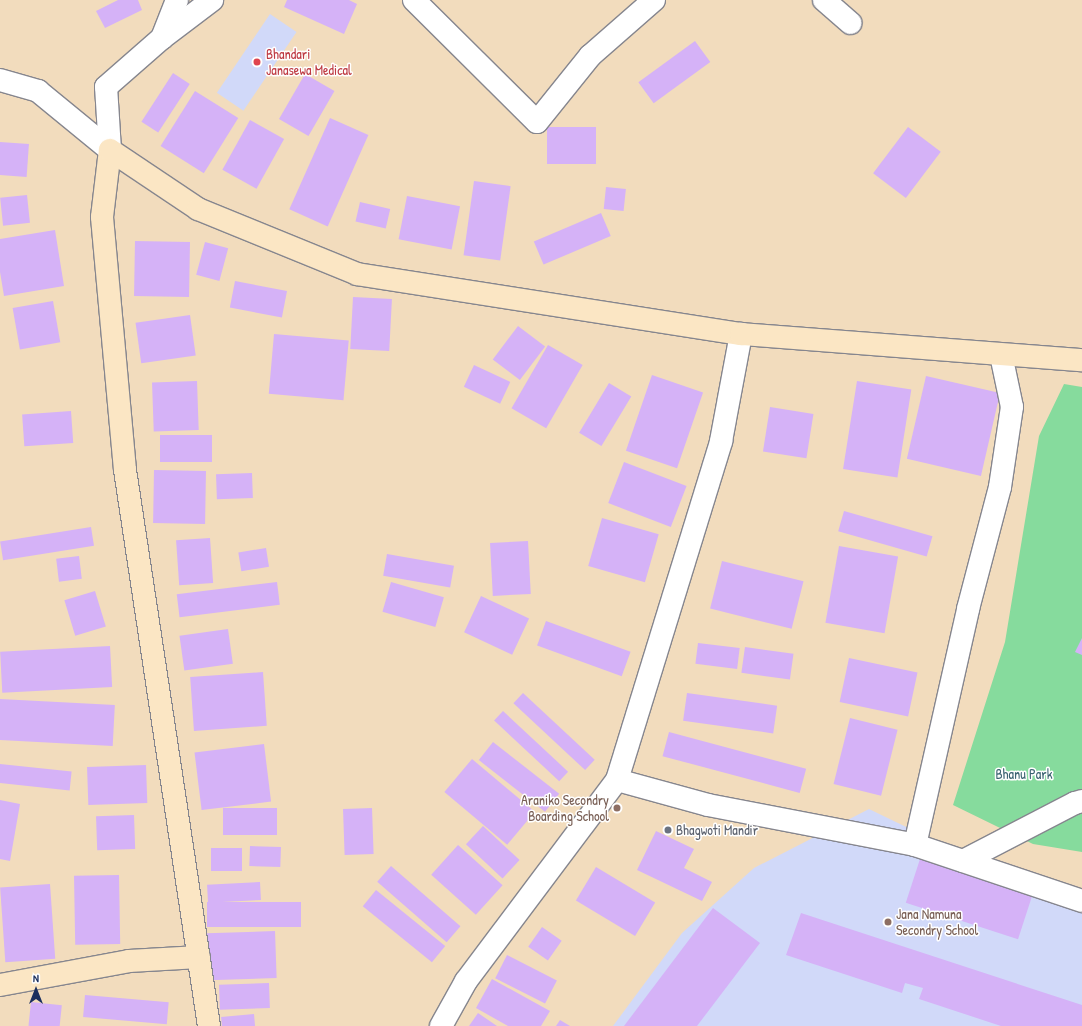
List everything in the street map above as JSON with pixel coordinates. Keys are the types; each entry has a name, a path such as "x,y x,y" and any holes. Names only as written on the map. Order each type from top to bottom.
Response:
{"main road":[{"path":"209,1026 125,470 102,217 110,150 198,209 357,274 741,334 1082,360"},
{"path":"0,985 129,961 199,957"}],"street":[{"path":"162,38 177,0"},
{"path":"110,150 106,87 162,38 212,0"},
{"path":"414,0 537,122 590,56 654,0"},
{"path":"824,0 850,23"},
{"path":"0,80 38,91 110,150"},
{"path":"441,1026 466,981 617,780 721,441 741,334"},
{"path":"916,845 968,609 1000,487 1012,407 1001,355"},
{"path":"617,780 708,805 916,845 1082,901"},
{"path":"963,861 1082,801"}],"shaded area":[{"name":"Bhandari Janasewa Medical","path":"270,14 297,32 243,111 217,93"},
{"name":"Jana Namuna Secondry School","path":"869,809 1082,912 1082,1026 613,1026 682,933 754,868"}],"green space":[{"name":"Bhanu Park","path":"1064,384 1082,387 1082,852 1033,844 953,805 1005,642 1039,436"}],"building":[{"path":"118,0 138,0 142,10 105,28 96,11"},
{"path":"287,0 349,0 357,4 344,34 284,7"},
{"path":"695,41 710,62 654,103 638,82"},
{"path":"173,73 190,84 158,133 141,122"},
{"path":"305,74 334,91 308,136 279,119"},
{"path":"195,91 238,118 204,173 161,146"},
{"path":"330,118 368,135 328,226 289,209"},
{"path":"250,120 284,139 256,189 222,170"},
{"path":"547,127 596,127 596,164 547,164"},
{"path":"908,127 941,152 906,198 873,173"},
{"path":"0,142 29,144 27,177 0,175"},
{"path":"474,181 511,186 500,260 464,255"},
{"path":"606,187 626,189 624,211 604,209"},
{"path":"27,195 30,223 3,226 0,198"},
{"path":"407,196 460,206 452,249 399,239"},
{"path":"360,202 390,209 386,228 356,221"},
{"path":"601,213 611,236 544,265 534,242"},
{"path":"55,230 64,286 4,296 0,272 0,239"},
{"path":"135,241 190,242 189,297 134,296"},
{"path":"205,242 228,248 219,281 196,275"},
{"path":"235,281 287,291 282,318 230,308"},
{"path":"353,297 392,299 389,351 350,349"},
{"path":"53,301 60,342 20,349 13,308"},
{"path":"190,315 196,356 141,363 136,323"},
{"path":"518,326 545,346 520,380 493,360"},
{"path":"274,334 349,341 343,400 269,394"},
{"path":"548,345 583,365 546,428 512,408"},
{"path":"474,365 510,382 500,404 464,387"},
{"path":"652,375 703,393 677,468 626,451"},
{"path":"926,376 1000,393 981,476 907,459"},
{"path":"197,381 199,430 154,432 152,383"},
{"path":"857,381 911,390 897,478 843,469"},
{"path":"609,383 631,396 601,446 579,433"},
{"path":"770,407 813,414 806,458 763,451"},
{"path":"71,411 73,443 24,446 22,414"},
{"path":"160,435 212,435 212,462 160,462"},
{"path":"624,462 687,486 671,527 608,503"},
{"path":"154,470 206,471 205,524 153,523"},
{"path":"252,473 253,498 217,499 216,474"},
{"path":"844,511 932,536 927,557 838,531"},
{"path":"602,518 659,534 645,582 588,566"},
{"path":"91,527 94,546 3,560 0,541"},
{"path":"210,538 213,583 179,585 176,540"},
{"path":"528,541 531,594 493,596 490,543"},
{"path":"839,546 898,556 885,633 825,623"},
{"path":"266,548 269,567 241,571 238,552"},
{"path":"387,554 454,566 450,587 383,576"},
{"path":"79,556 82,579 59,582 56,559"},
{"path":"722,561 804,581 792,629 710,609"},
{"path":"277,582 280,605 180,617 177,594"},
{"path":"391,582 444,597 435,627 382,612"},
{"path":"95,591 106,626 75,636 64,600"},
{"path":"481,596 529,618 512,655 464,632"},
{"path":"546,621 631,652 622,676 537,645"},
{"path":"228,629 233,664 184,670 179,636"},
{"path":"1082,638 1082,655 1075,652"},
{"path":"698,643 740,648 737,669 695,664"},
{"path":"110,646 112,687 2,693 0,652"},
{"path":"745,647 794,654 790,680 741,673"},
{"path":"849,658 917,673 908,717 840,702"},
{"path":"263,672 267,726 194,731 190,677"},
{"path":"523,693 595,760 585,770 513,703"},
{"path":"687,693 777,706 773,733 683,721"},
{"path":"0,699 115,705 113,746 0,740"},
{"path":"503,711 568,772 559,781 494,721"},
{"path":"850,718 898,730 881,796 834,784"},
{"path":"669,732 806,769 800,793 663,756"},
{"path":"493,742 559,794 545,812 479,760"},
{"path":"264,744 271,802 202,810 195,753"},
{"path":"472,759 535,812 507,845 444,792"},
{"path":"0,764 72,772 70,790 0,783"},
{"path":"146,765 147,803 88,805 87,767"},
{"path":"0,800 20,804 10,861 0,859"},
{"path":"223,808 277,808 277,835 223,835"},
{"path":"372,808 374,854 345,855 343,809"},
{"path":"134,815 135,849 97,850 96,816"},
{"path":"483,826 520,860 503,878 466,844"},
{"path":"656,831 694,849 684,868 712,882 702,901 637,870"},
{"path":"458,845 503,885 476,915 431,875"},
{"path":"250,846 281,847 280,867 249,866"},
{"path":"211,848 242,848 242,871 211,871"},
{"path":"920,859 1032,895 1018,939 906,903"},
{"path":"391,866 460,926 447,942 377,882"},
{"path":"596,867 655,903 635,936 576,900"},
{"path":"119,875 120,944 75,945 74,876"},
{"path":"260,882 261,900 208,903 207,885"},
{"path":"50,884 55,959 5,962 0,887"},
{"path":"376,890 445,946 432,962 363,906"},
{"path":"207,902 301,902 301,927 207,927"},
{"path":"713,908 760,943 697,1026 624,1026"},
{"path":"801,913 1082,1005 1082,1026 1001,1026 919,999 923,988 905,983 902,993 786,955"},
{"path":"542,927 562,941 548,960 528,947"},
{"path":"275,931 277,978 209,980 207,933"},
{"path":"507,955 557,980 545,1004 495,978"},
{"path":"492,979 550,1011 541,1026 508,1026 476,1008"},
{"path":"269,983 270,1008 220,1010 219,985"},
{"path":"85,995 169,1002 167,1024 83,1017"},
{"path":"31,1002 62,1005 60,1026 28,1026"},
{"path":"478,1013 497,1026 469,1026"},
{"path":"254,1014 255,1026 222,1026 221,1017"},
{"path":"560,1020 570,1026 556,1026"}],"place":[{"name":"Bhandari Janasewa Medical","path":"257,62"},
{"name":"Araniko Secondry Boarding School","path":"617,808"},
{"name":"Bhagwoti Mandir","path":"668,830"},
{"name":"Jana Namuna Secondry School","path":"888,922"}]}
